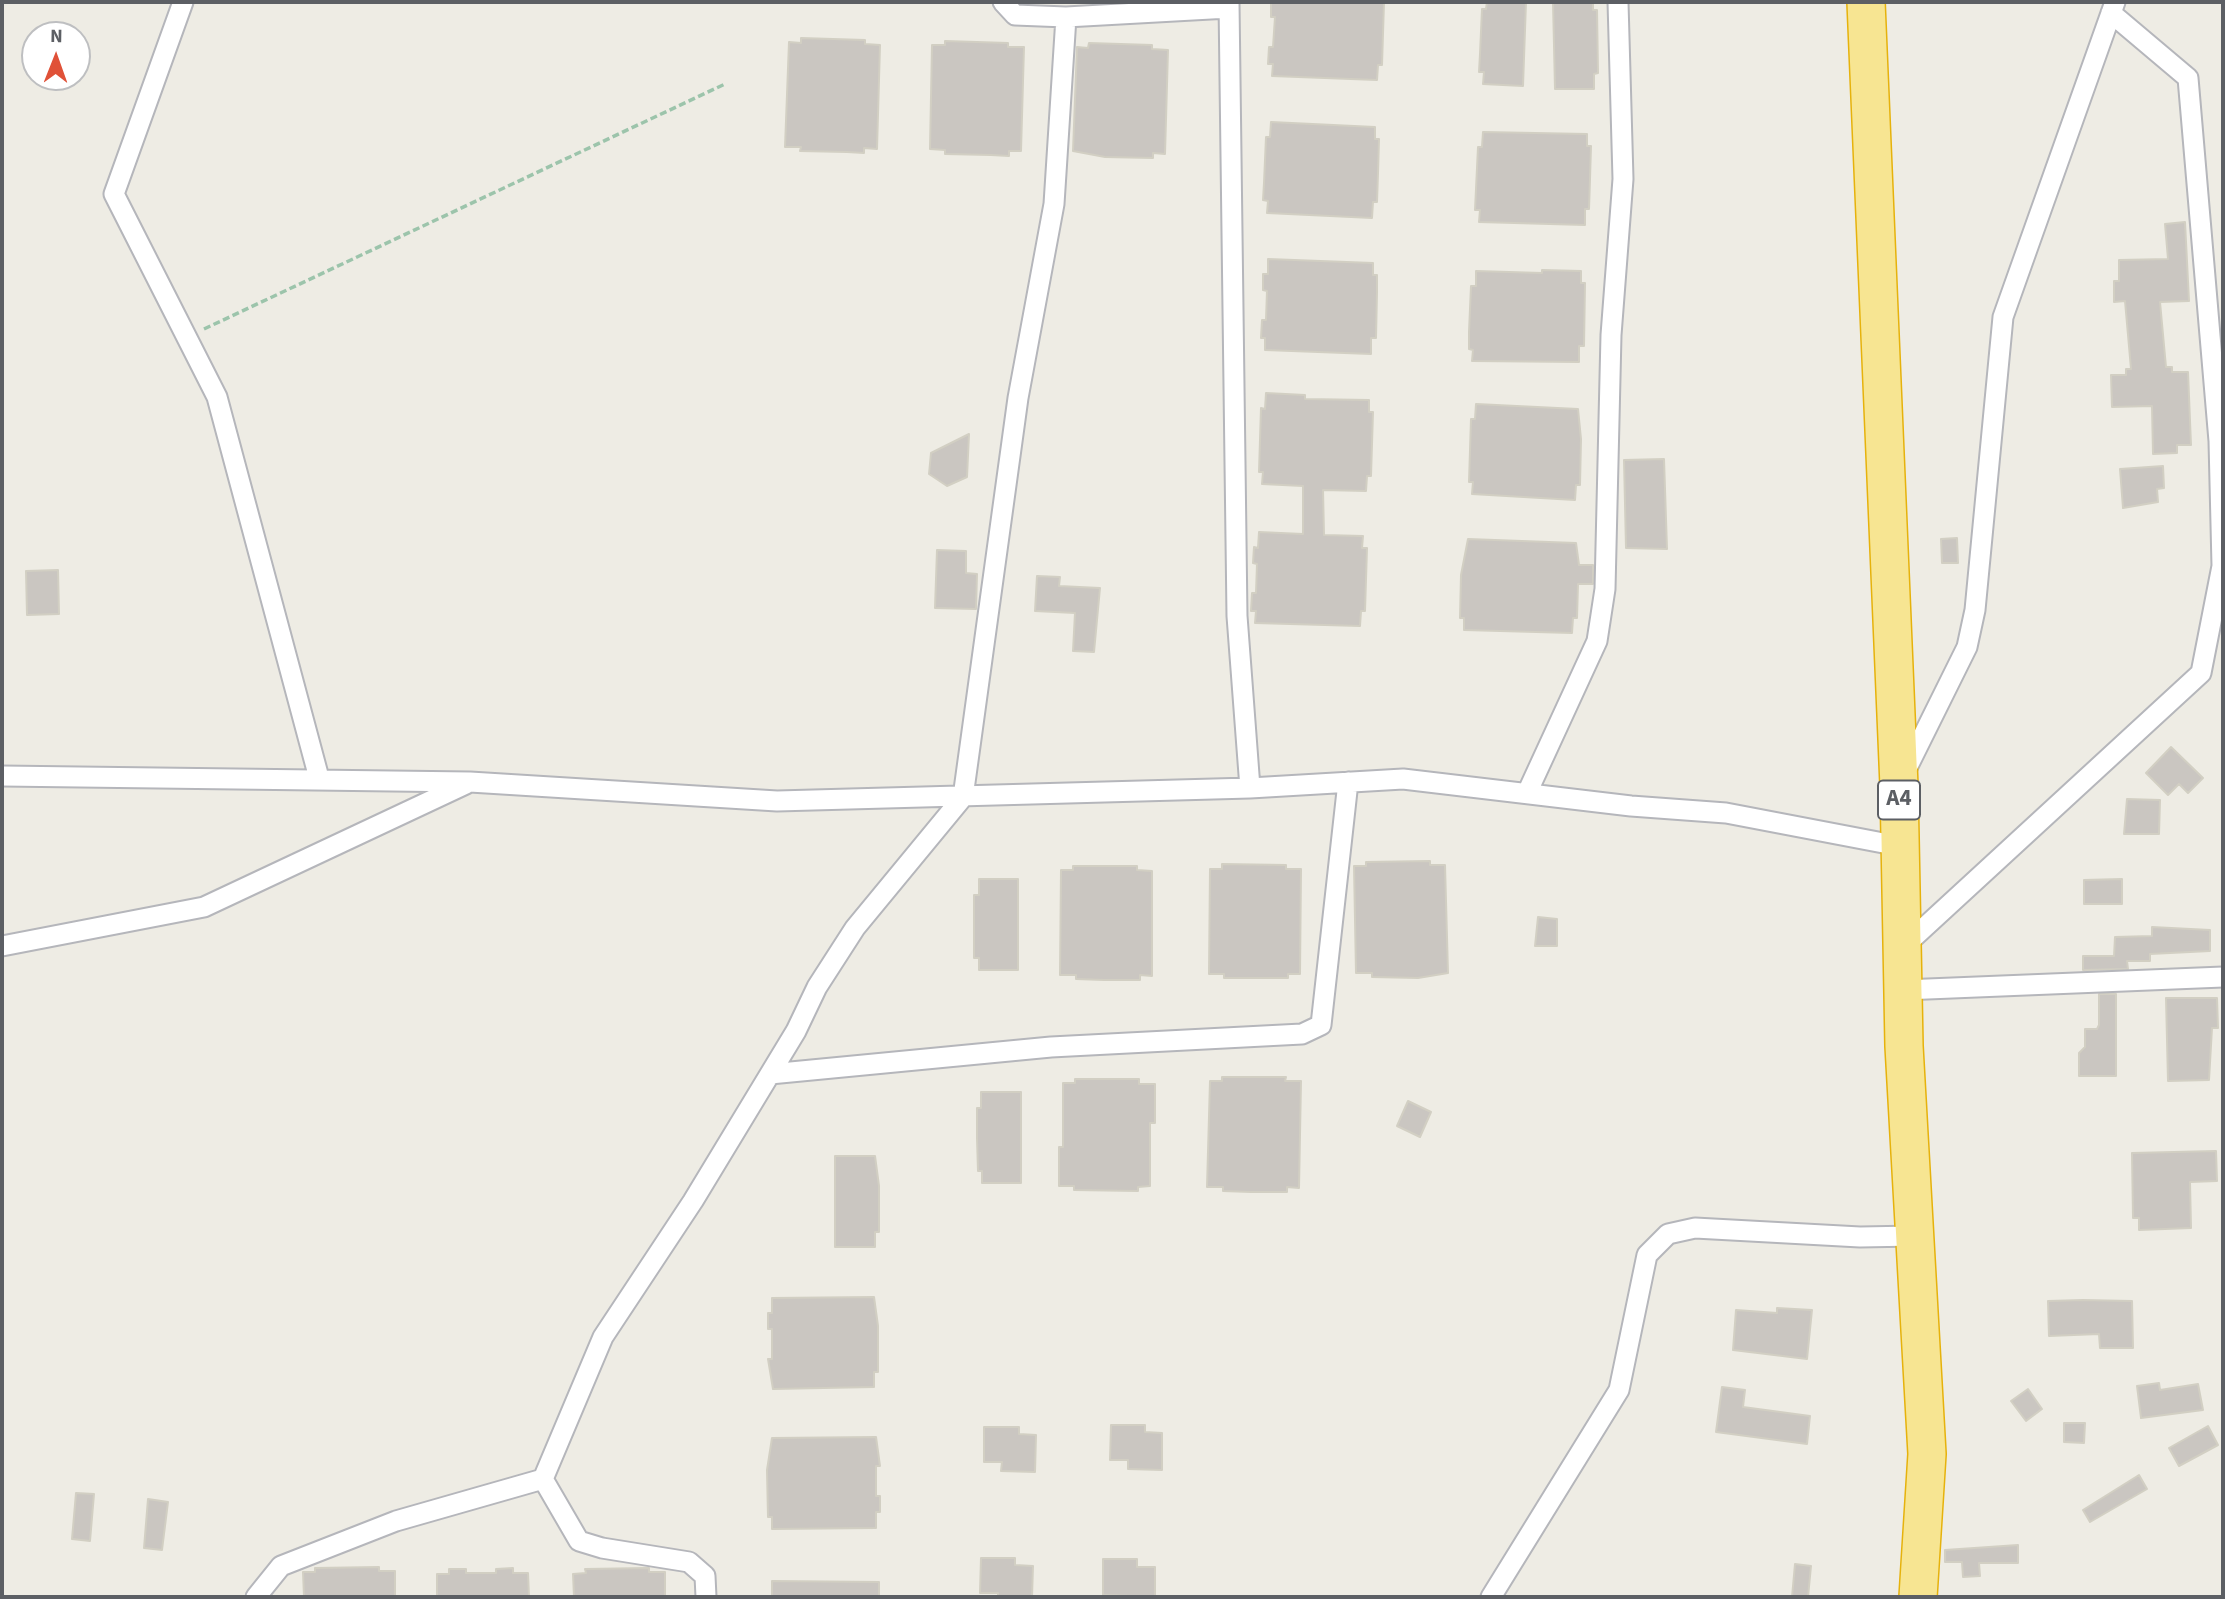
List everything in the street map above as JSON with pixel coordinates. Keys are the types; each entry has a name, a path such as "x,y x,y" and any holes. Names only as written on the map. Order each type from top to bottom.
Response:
{"highway":[{"name":"A4","path":"1866,2 1899,786 1901,949 1927,1454 1923,1588"}],"street":[{"path":"183,2 114,194 217,397 319,778"},
{"path":"1003,2 1015,15 1066,17 1229,5 1237,616 1250,788"},
{"path":"1527,793 1597,641 1605,589 1611,335 1623,179 1618,2"},
{"path":"1899,786 1967,647 1975,610 2003,317 2113,8 2188,78 2218,338 2222,566 2202,673 1901,949"},
{"path":"543,1479 603,1337 693,1201 796,1031 817,987 855,928 963,797 1018,398 1054,204 1066,17"},
{"path":"2,776 470,782 777,801 1250,788 1403,779 1631,806 1726,813 1899,846"},
{"path":"2,946 204,906 470,782"},
{"path":"770,1074 1051,1048 1302,1034 1321,1025 1348,782"},
{"path":"1903,990 2223,977"},
{"path":"1491,1597 1619,1390 1647,1255 1668,1234 1695,1228 1860,1237 1915,1236"},
{"path":"256,1597 281,1566 396,1521 543,1479"},
{"path":"543,1479 579,1541 602,1548 689,1562 705,1576 706,1597"}],"path":[{"path":"187,338 725,84"}],"building":[{"path":"1271,2 1384,2 1382,65 1378,65 1377,80 1272,76 1273,64 1268,64 1269,47 1273,47 1275,17 1271,17"},
{"path":"1487,2 1526,2 1523,86 1483,84 1484,72 1479,72 1482,9 1486,9"},
{"path":"1553,2 1593,2 1593,10 1597,10 1598,73 1594,74 1594,89 1555,89"},
{"path":"801,38 865,40 865,44 880,45 877,149 864,148 864,153 800,151 801,147 785,147 789,42 801,43"},
{"path":"945,41 1008,43 1008,47 1024,47 1021,151 1009,151 1009,156 945,154 945,150 930,149 932,45 945,45"},
{"path":"1089,43 1152,45 1152,49 1168,50 1165,154 1153,153 1153,158 1105,157 1073,151 1077,47 1088,48"},
{"path":"1271,122 1375,127 1375,139 1379,139 1378,173 1377,202 1373,202 1372,218 1267,213 1268,201 1263,200 1266,137 1270,137"},
{"path":"1483,132 1587,134 1587,146 1591,146 1589,209 1585,209 1585,225 1479,222 1480,210 1475,210 1478,147 1482,147"},
{"path":"2185,222 2189,301 2160,302 2166,367 2172,367 2172,372 2188,372 2191,445 2177,445 2177,453 2153,454 2152,406 2112,407 2111,375 2126,375 2126,369 2131,369 2125,301 2114,302 2114,281 2119,281 2119,260 2168,259 2165,224"},
{"path":"1268,259 1373,263 1373,275 1377,275 1376,338 1371,338 1371,354 1265,350 1265,338 1261,338 1262,320 1266,320 1267,291 1263,290 1263,274 1268,274"},
{"path":"1542,270 1581,271 1581,283 1585,283 1584,346 1579,346 1579,362 1472,361 1473,350 1469,349 1471,286 1476,286 1476,271 1542,273"},
{"path":"1266,393 1305,395 1305,399 1369,400 1369,412 1373,412 1371,476 1367,476 1366,491 1323,490 1324,535 1363,536 1362,548 1367,548 1365,611 1361,611 1360,626 1255,623 1256,611 1251,611 1252,593 1256,593 1257,564 1253,563 1259,532 1303,534 1303,486 1262,484 1263,472 1259,472 1261,408 1265,409"},
{"path":"1476,404 1578,409 1581,439 1580,485 1576,485 1575,500 1472,494 1473,482 1469,482 1471,419 1475,419"},
{"path":"969,434 967,477 947,486 929,474 931,453"},
{"path":"1664,459 1667,549 1626,548 1624,460"},
{"path":"2163,466 2164,488 2157,489 2158,502 2123,508 2120,469"},
{"path":"1957,538 1958,563 1942,563 1941,539"},
{"path":"1468,539 1576,543 1579,565 1593,565 1593,584 1578,584 1577,618 1573,618 1572,633 1464,630 1464,618 1460,618 1461,575"},
{"path":"937,550 966,551 966,573 977,574 976,609 935,608"},
{"path":"58,570 59,614 27,615 26,571"},
{"path":"1037,576 1060,577 1059,586 1100,588 1094,652 1073,651 1075,613 1035,611"},
{"path":"2171,747 2203,778 2188,793 2179,784 2168,795 2146,773"},
{"path":"2127,799 2160,800 2159,834 2124,834"},
{"path":"1430,861 1430,865 1445,865 1448,973 1418,978 1372,977 1372,973 1356,973 1354,866 1366,866 1366,862"},
{"path":"1222,864 1286,865 1286,869 1301,869 1300,974 1288,974 1288,978 1224,978 1224,974 1209,974 1210,869 1222,869"},
{"path":"1073,866 1137,866 1137,870 1152,871 1152,976 1140,975 1140,980 1104,980 1076,979 1076,975 1060,975 1061,870 1073,870"},
{"path":"979,879 1018,879 1018,970 979,970 979,958 974,958 974,895 979,895"},
{"path":"2122,879 2122,904 2084,904 2084,880"},
{"path":"1538,917 1557,919 1557,946 1535,946"},
{"path":"2152,927 2210,930 2210,951 2150,954 2150,961 2127,961 2128,969 2083,970 2083,956 2114,956 2115,937 2152,936"},
{"path":"2099,994 2116,994 2116,1076 2079,1076 2079,1053 2085,1047 2085,1029 2097,1029 2099,1025"},
{"path":"2166,998 2217,998 2218,1028 2212,1028 2209,1080 2168,1081"},
{"path":"1222,1077 1286,1077 1285,1081 1301,1081 1299,1188 1287,1187 1287,1192 1251,1192 1223,1191 1223,1187 1207,1187 1210,1081 1222,1081"},
{"path":"1075,1079 1139,1079 1139,1084 1155,1084 1155,1123 1150,1123 1150,1186 1138,1187 1138,1191 1074,1190 1074,1186 1059,1186 1059,1147 1063,1147 1063,1083 1075,1083"},
{"path":"981,1092 1021,1092 1021,1183 982,1183 982,1171 978,1171 977,1138 977,1108 981,1108"},
{"path":"1408,1101 1431,1112 1420,1137 1397,1126"},
{"path":"2216,1151 2217,1181 2190,1182 2191,1228 2139,1230 2139,1218 2133,1218 2132,1153"},
{"path":"835,1156 875,1156 879,1186 879,1232 875,1232 875,1247 835,1247"},
{"path":"874,1297 878,1326 878,1372 874,1372 874,1387 773,1389 768,1359 772,1359 772,1329 768,1329 768,1313 772,1313 772,1298"},
{"path":"2048,1301 2132,1301 2133,1348 2100,1348 2099,1334 2049,1336"},
{"path":"1777,1308 1812,1310 1807,1359 1733,1350 1736,1310 1777,1313"},
{"path":"2159,1383 2160,1390 2198,1384 2203,1410 2141,1418 2137,1386"},
{"path":"1722,1387 1745,1390 1743,1407 1810,1416 1807,1444 1716,1432"},
{"path":"2028,1389 2042,1409 2026,1421 2011,1401"},
{"path":"2064,1423 2085,1423 2084,1443 2064,1442"},
{"path":"1111,1425 1145,1425 1145,1432 1162,1433 1162,1470 1128,1469 1128,1460 1110,1460"},
{"path":"2208,1426 2218,1445 2179,1466 2169,1448"},
{"path":"984,1427 1019,1427 1019,1434 1036,1435 1035,1472 1001,1471 1002,1462 984,1462"},
{"path":"876,1437 880,1466 876,1466 876,1496 880,1496 880,1512 876,1512 876,1528 772,1529 772,1517 768,1517 767,1470 772,1438"},
{"path":"2139,1475 2147,1489 2090,1522 2083,1510"},
{"path":"76,1493 94,1494 90,1541 72,1539"},
{"path":"148,1499 168,1502 162,1550 144,1548"},
{"path":"2018,1545 2018,1563 1979,1563 1980,1576 1963,1577 1962,1562 1945,1562 1945,1550"},
{"path":"981,1558 1015,1558 1015,1565 1033,1566 1032,1597 998,1597 998,1593 980,1593"},
{"path":"1103,1559 1137,1559 1137,1567 1155,1567 1155,1597 1103,1595"},
{"path":"1795,1564 1811,1566 1808,1597 1792,1597"},
{"path":"379,1567 379,1571 395,1571 395,1597 304,1597 303,1572 315,1572 315,1568"},
{"path":"513,1568 513,1573 528,1573 529,1597 437,1597 437,1574 449,1574 449,1569 466,1569 466,1573 496,1573 496,1569"},
{"path":"649,1568 649,1572 665,1572 665,1597 574,1597 573,1574 586,1573 585,1569"},
{"path":"772,1581 879,1582 879,1597 772,1597"}]}
